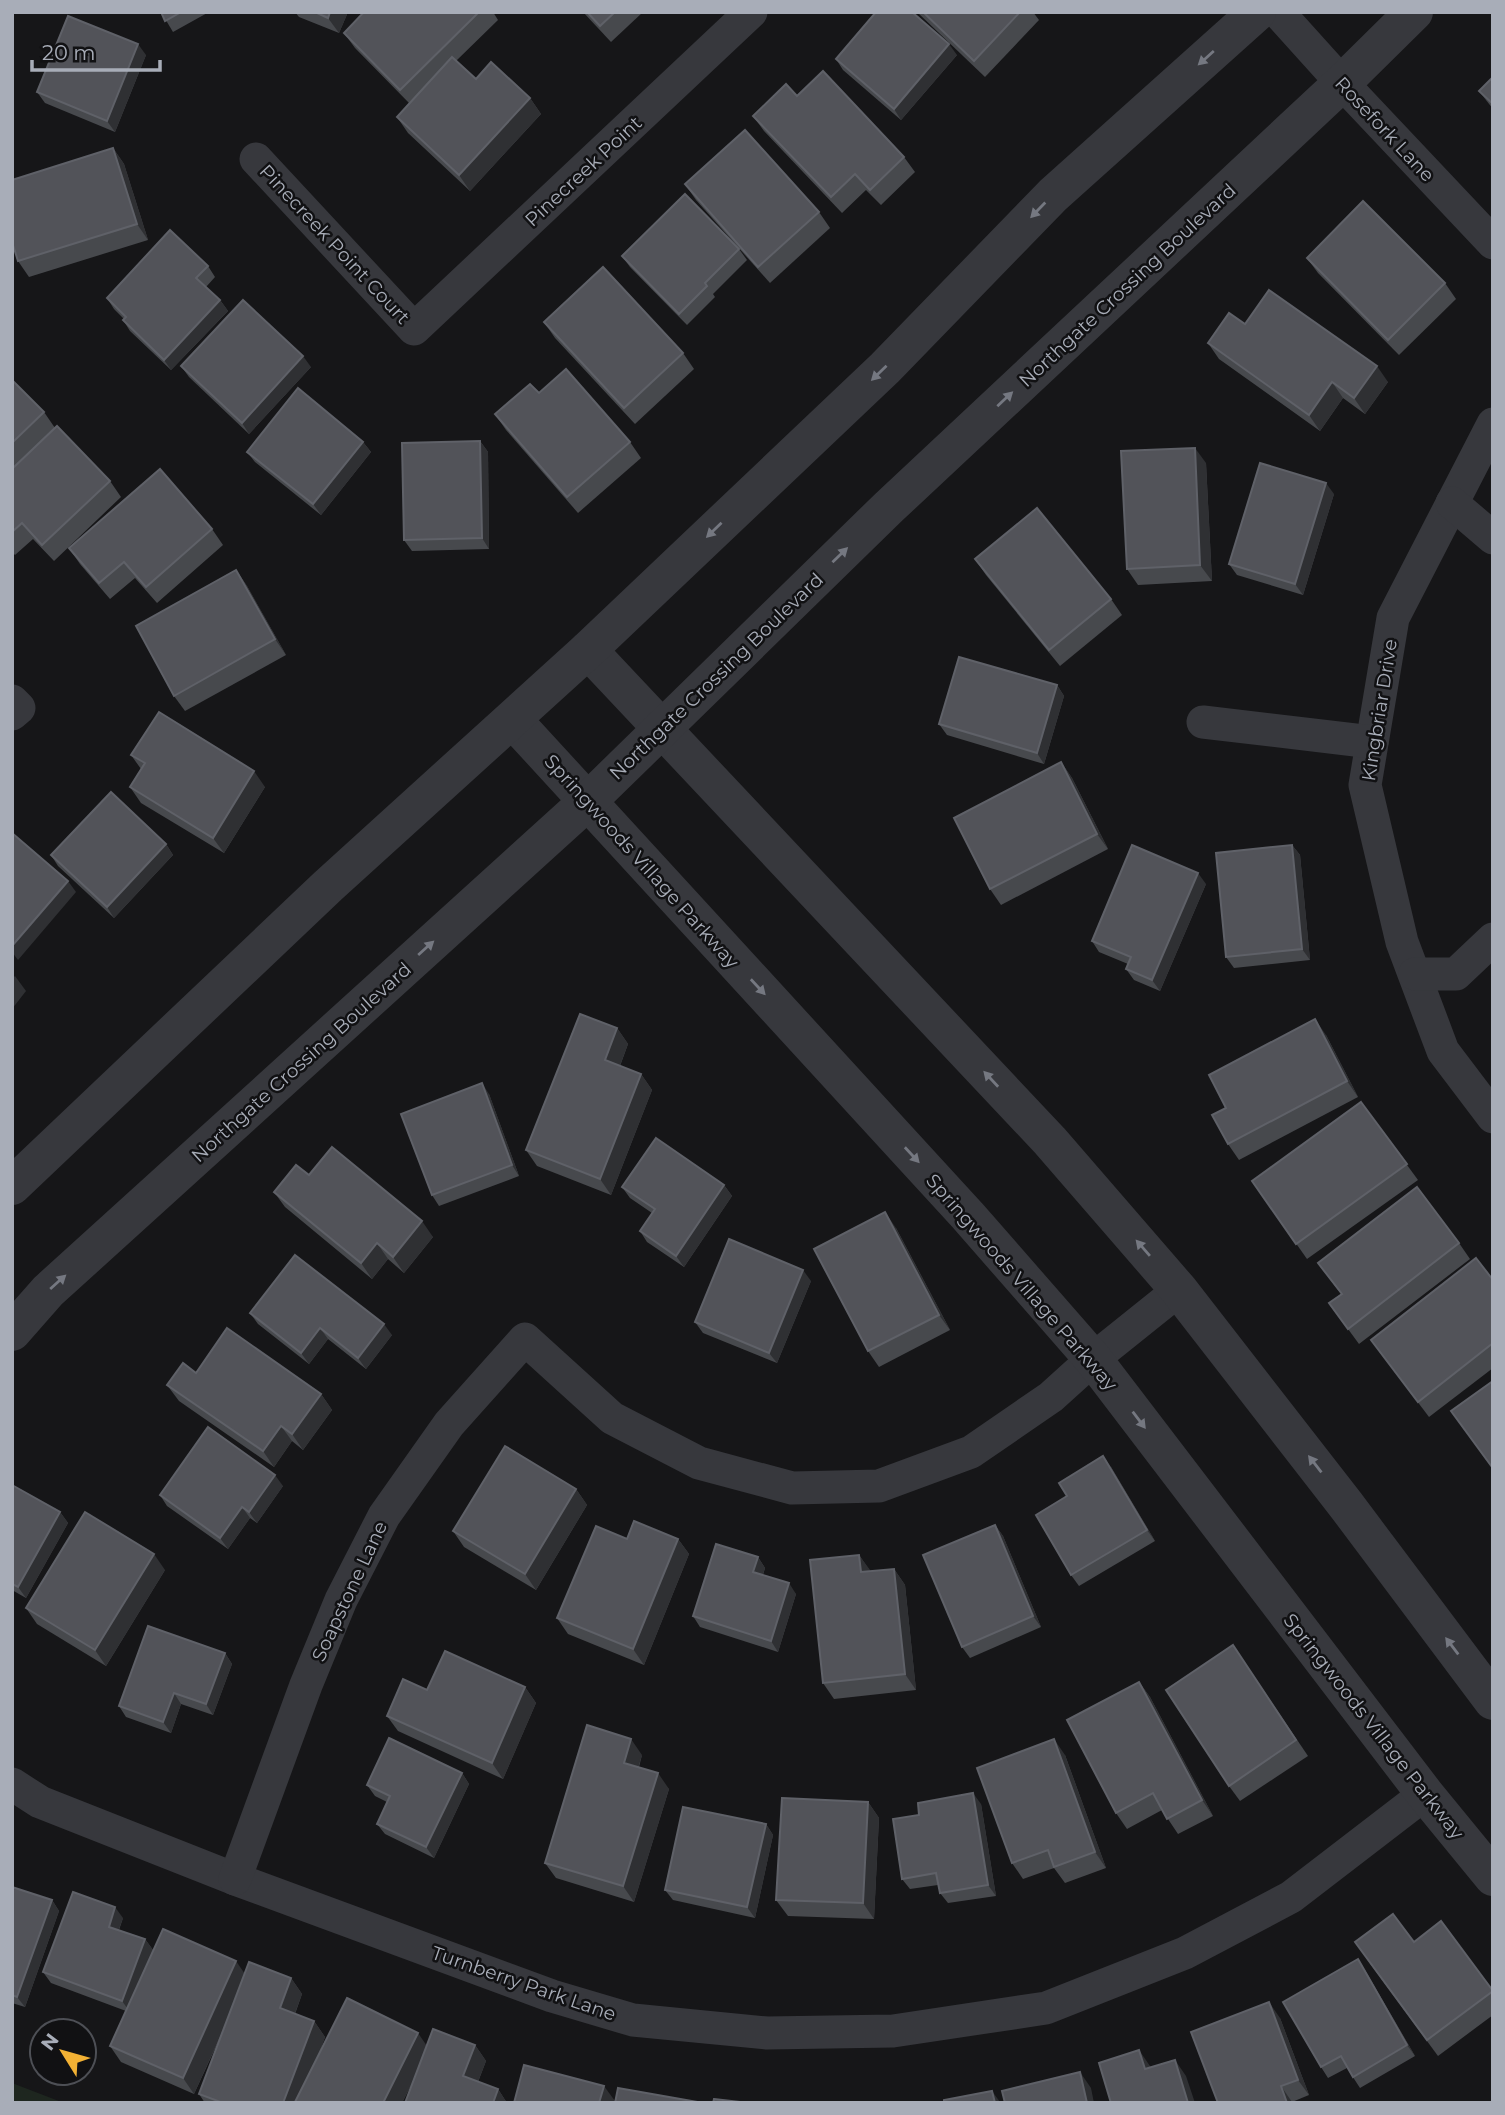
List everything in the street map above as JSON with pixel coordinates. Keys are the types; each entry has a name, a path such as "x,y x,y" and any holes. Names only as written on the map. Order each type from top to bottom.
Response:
{"street":[{"name":"Pinecreek Point","path":"414,329 751,12"},
{"path":"12,1186 328,886 588,650 884,368 1053,195 1257,12"},
{"name":"Rosefork Lane","path":"1278,12 1493,243"},
{"name":"Northgate Crossing Boulevard","path":"12,1332 48,1291 587,802 889,508 1342,83 1414,12"},
{"name":"Pinecreek Point Court","path":"256,159 414,329"},
{"name":"Kingbriar Drive","path":"1493,424 1393,618 1365,785 1402,942 1443,1051 1493,1117"},
{"path":"1452,503 1493,538"},
{"path":"588,650 1050,1141 1179,1290 1346,1505 1493,1701"},
{"name":"Springwoods Village Parkway","path":"513,720 968,1216 1093,1359 1425,1794 1493,1877"},
{"path":"1203,722 1373,742"},
{"path":"1415,974 1456,974 1493,939"},
{"path":"1093,1359 1179,1290"},
{"name":"Soapstone Lane","path":"235,1879 311,1673 341,1600 384,1516 449,1424 525,1339 612,1418 699,1463 792,1488 879,1486 971,1452 1051,1396 1093,1359"},
{"name":"Turnberry Park Lane","path":"12,1784 40,1802 235,1879 552,1996 633,2020 767,2033 892,2031 1046,2008 1185,1953 1291,1897 1425,1794"}],"shaded area":[{"path":"12,2083 64,2103 12,2103"}],"building":[{"path":"161,12 181,12 165,21"},
{"path":"315,12 330,12 328,18"},
{"path":"364,12 479,12 400,90 344,33"},
{"path":"587,12 615,12 600,26"},
{"path":"876,12 912,12 949,44 894,109 836,59"},
{"path":"923,12 1020,12 974,61"},
{"path":"68,16 138,44 107,121 37,92"},
{"path":"452,57 476,79 491,62 530,98 459,175 397,117"},
{"path":"823,71 904,157 870,190 855,174 831,197 753,116 786,84 797,96"},
{"path":"1493,77 1493,104 1479,91"},
{"path":"745,130 819,212 758,267 685,184"},
{"path":"113,148 137,224 18,261 12,242 12,180"},
{"path":"685,194 739,249 679,314 622,256"},
{"path":"1363,201 1445,283 1388,340 1307,258"},
{"path":"170,230 208,266 196,278 220,300 164,360 123,320 126,317 107,298"},
{"path":"603,267 683,353 624,408 544,322"},
{"path":"1269,290 1377,366 1354,398 1332,382 1309,415 1208,343 1229,313 1245,324"},
{"path":"243,300 303,356 242,423 181,366"},
{"path":"566,369 630,442 567,497 495,414 530,384 539,393"},
{"path":"12,380 44,412 12,443"},
{"path":"298,388 363,442 313,504 247,452"},
{"path":"57,426 110,481 42,545 22,523 12,532 12,469"},
{"path":"480,441 482,538 404,540 402,443"},
{"path":"1195,448 1200,565 1127,569 1121,451"},
{"path":"1260,463 1326,483 1295,584 1229,564"},
{"path":"160,469 212,529 146,587 124,562 99,583 69,548"},
{"path":"1037,508 1111,599 1049,650 975,559"},
{"path":"236,570 275,639 174,696 136,626"},
{"path":"959,657 1057,685 1037,753 939,724"},
{"path":"159,712 254,771 213,838 130,787 145,763 131,755"},
{"path":"1061,762 1097,834 990,889 954,818"},
{"path":"111,792 166,844 107,907 51,855"},
{"path":"12,833 68,881 12,946"},
{"path":"1132,845 1198,873 1152,980 1126,969 1131,957 1092,941"},
{"path":"1292,845 1302,949 1226,957 1216,853"},
{"path":"580,1014 617,1028 605,1060 641,1074 600,1179 526,1150"},
{"path":"1315,1019 1347,1081 1228,1144 1212,1115 1226,1108 1209,1075"},
{"path":"482,1083 512,1165 432,1195 401,1114"},
{"path":"1361,1102 1407,1164 1296,1244 1252,1181"},
{"path":"656,1138 724,1185 676,1256 640,1231 655,1209 622,1187"},
{"path":"332,1147 422,1221 393,1257 377,1243 361,1263 274,1192 296,1165 309,1175"},
{"path":"1417,1187 1459,1243 1348,1329 1329,1303 1342,1294 1318,1263"},
{"path":"885,1212 939,1315 868,1351 814,1249"},
{"path":"729,1239 803,1270 769,1353 695,1322"},
{"path":"295,1255 384,1324 358,1358 320,1328 301,1353 250,1313"},
{"path":"1476,1258 1493,1280 1493,1343 1418,1402 1371,1340"},
{"path":"227,1328 321,1394 292,1434 281,1426 263,1451 167,1385 183,1363 196,1373"},
{"path":"1493,1381 1493,1466 1492,1467 1451,1411"},
{"path":"208,1427 275,1475 249,1512 242,1507 220,1538 160,1495"},
{"path":"505,1446 576,1489 525,1574 453,1531"},
{"path":"1103,1456 1147,1530 1071,1575 1036,1515 1067,1496 1059,1483"},
{"path":"12,1485 60,1512 18,1587 12,1584"},
{"path":"85,1512 154,1554 95,1650 26,1608"},
{"path":"634,1521 678,1539 633,1649 557,1618 596,1526 627,1539"},
{"path":"995,1525 1033,1616 962,1647 923,1555"},
{"path":"716,1544 758,1557 753,1572 789,1583 771,1641 693,1616"},
{"path":"859,1555 861,1572 894,1569 905,1674 823,1683 810,1560"},
{"path":"148,1626 225,1653 206,1704 174,1693 163,1722 119,1706"},
{"path":"1233,1645 1296,1740 1229,1786 1166,1690"},
{"path":"445,1651 525,1687 492,1763 387,1716 403,1679 427,1690"},
{"path":"1139,1682 1202,1800 1167,1819 1153,1793 1116,1813 1067,1720"},
{"path":"587,1725 631,1739 624,1763 658,1773 623,1886 545,1863"},
{"path":"389,1738 462,1773 426,1847 377,1824 390,1796 367,1785"},
{"path":"1054,1739 1095,1852 1054,1867 1048,1850 1012,1863 977,1768"},
{"path":"973,1793 988,1885 940,1893 936,1873 902,1879 893,1819 919,1815 918,1803"},
{"path":"782,1798 868,1802 863,1903 776,1900"},
{"path":"683,1807 766,1824 747,1907 665,1890"},
{"path":"12,1887 52,1900 17,1997 12,1995"},
{"path":"73,1892 115,1907 109,1927 145,1939 122,2001 43,1972"},
{"path":"1393,1914 1414,1942 1441,1921 1493,1991 1427,2040 1355,1942"},
{"path":"163,1929 236,1961 183,2078 110,2046"},
{"path":"1358,1959 1407,2045 1353,2077 1341,2056 1321,2067 1283,2002"},
{"path":"249,1962 291,1978 280,2008 314,2021 283,2103 223,2103 199,2094"},
{"path":"347,1998 418,2033 383,2103 297,2103 295,2102"},
{"path":"1269,2002 1298,2080 1281,2086 1287,2103 1218,2103 1191,2032"},
{"path":"433,2029 475,2045 463,2076 498,2089 493,2103 405,2103"},
{"path":"1139,2050 1145,2069 1175,2060 1188,2103 1111,2103 1099,2063"},
{"path":"524,2065 604,2086 599,2103 514,2103"},
{"path":"1080,2072 1087,2103 1005,2103 1002,2091"},
{"path":"618,2088 697,2102 615,2103"},
{"path":"992,2091 995,2103 944,2103 944,2100"},
{"path":"714,2099 749,2103 713,2103"}]}
